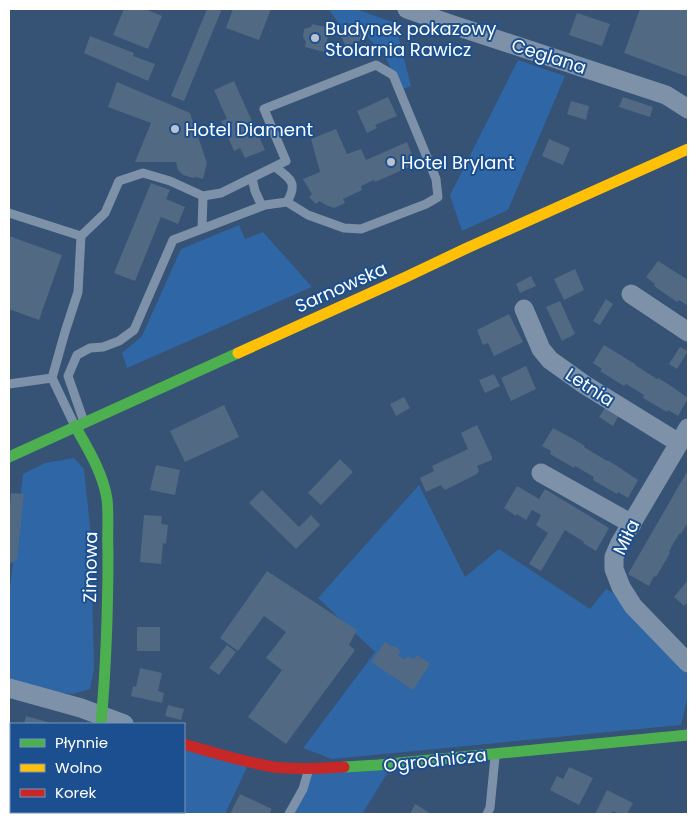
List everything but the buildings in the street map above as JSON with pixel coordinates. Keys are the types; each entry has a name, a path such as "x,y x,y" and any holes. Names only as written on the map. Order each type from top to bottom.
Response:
{"street":[{"name":"Ceglana","path":"407,9 666,95 688,109"},
{"name":"Sarnowska","path":"9,457 688,149"},
{"path":"631,294 688,332"},
{"name":"Letnia","path":"524,310 541,349 550,360 585,385 685,435"},
{"name":"Zimowa","path":"79,424 102,480 107,499 108,582 102,720"},
{"name":"Miła","path":"685,435 620,543 614,557 614,569 621,587 633,606 688,663"},
{"path":"541,473 632,524"},
{"path":"9,688 81,708 102,720 118,723"},
{"name":"Ogrodnicza","path":"185,744 240,760 276,767 308,770 688,735"}],"lane":[{"path":"376,65 393,75 436,179 438,197 426,204 361,229 344,228 308,215 287,202 266,206 173,240 134,330 119,341 103,347 90,348 77,355 68,376 79,424 52,378 78,292 82,236 105,212 118,181 143,174 170,181 203,196 221,193 286,162 264,109 376,65"},
{"path":"275,167 286,174 292,184 293,190 287,202"},
{"path":"252,178 258,198 261,204 266,206"},
{"path":"191,190 221,193"},
{"path":"202,229 203,196"},
{"path":"9,212 82,236"},
{"path":"9,384 52,378"},
{"path":"487,814 490,808 495,754"},
{"path":"289,814 303,789 308,770"}],"shaded area":[{"path":"329,9 356,9 395,23 411,86 401,90 382,50 369,39 362,24 344,32"},
{"path":"518,60 565,76 508,210 462,231 450,195"},
{"path":"239,225 245,239 263,232 312,287 127,368 122,353 142,336 181,249"},
{"path":"74,458 84,469 91,536 94,669 90,689 73,694 9,688 9,597 23,474 45,463"},
{"path":"419,485 465,577 499,549 590,609 606,589 631,603 688,660 688,695 681,725 332,759 303,748 375,652 318,598"},
{"path":"185,745 249,763 225,814 151,814 185,813"},
{"path":"393,764 362,814 289,814 308,769"}],"traffic: fast":[{"path":"9,457 238,353"},
{"path":"75,426 99,471 108,505 107,617 101,723"},
{"path":"344,767 688,735"}],"traffic: slow":[{"path":"238,353 688,149"}],"traffic: jam":[{"path":"185,744 240,760 274,767 300,769 344,767"}],"place":[{"name":"Budynek pokazowy Stolarnia Rawicz","path":"315,38"},
{"name":"Hotel Diament","path":"175,129"},
{"name":"Hotel Brylant","path":"391,162"}]}
